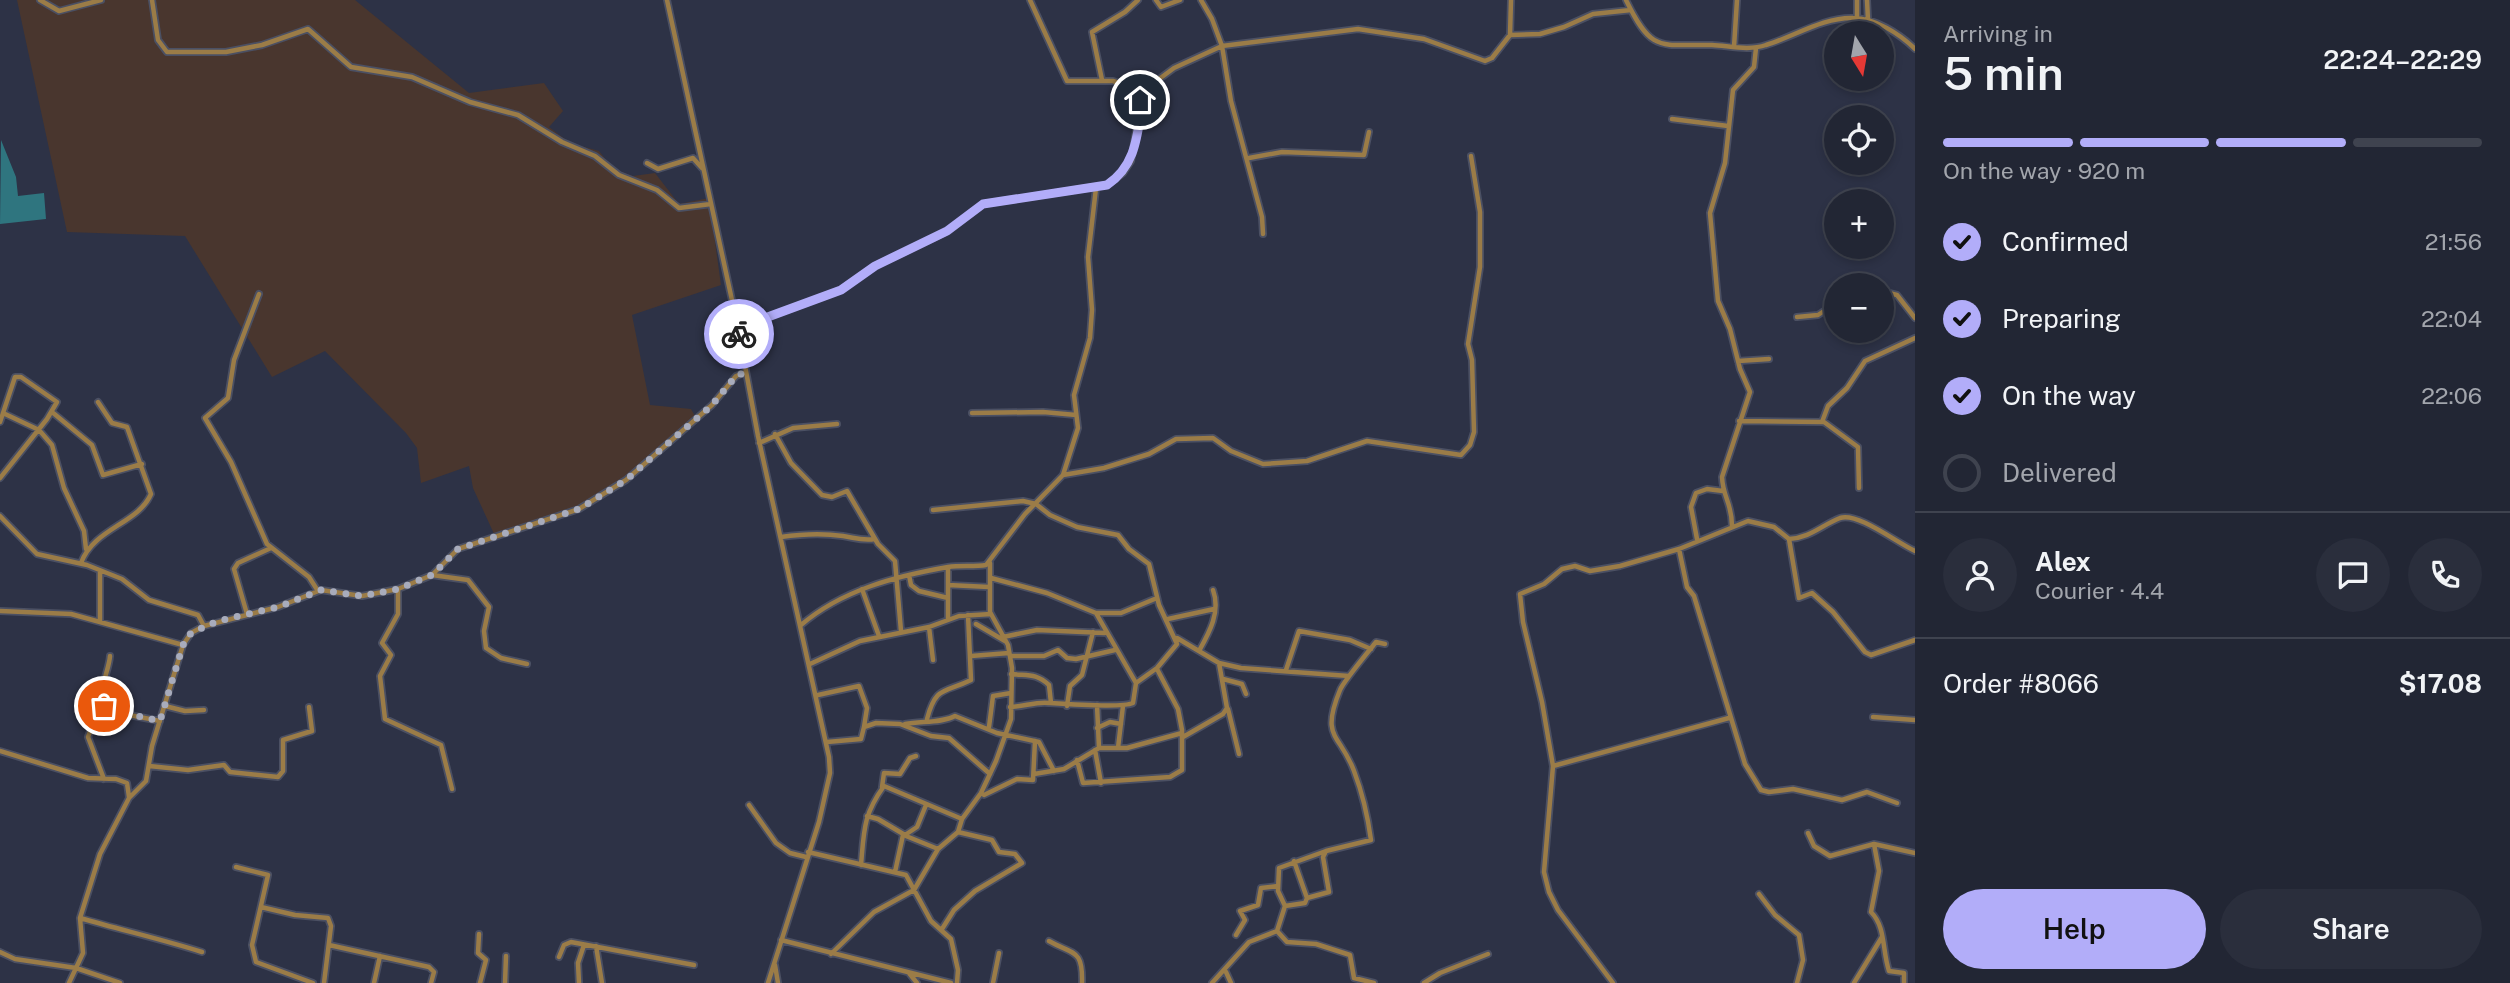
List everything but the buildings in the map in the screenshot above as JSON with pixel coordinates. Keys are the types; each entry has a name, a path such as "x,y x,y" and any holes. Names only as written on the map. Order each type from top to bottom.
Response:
{"street":[{"path":"40,0 60,11 101,0"},
{"path":"152,0 158,40 167,52 226,52 262,46 308,29 351,67 412,77 470,102 518,115 562,142 595,156 619,175 657,190 679,208 711,204"},
{"path":"667,0 760,443 827,742 830,773 819,822 768,983"},
{"path":"1030,0 1067,80 1102,80 1139,87 1143,91"},
{"path":"1102,80 1092,32 1125,12 1138,0"},
{"path":"1156,0 1166,7 1180,0"},
{"path":"1201,0 1212,19 1222,46 1231,101 1249,158 1263,234"},
{"path":"738,328 841,290 875,266 947,231 983,204 1096,188 1118,178 1130,161 1143,91 1174,68 1222,46 1363,29 1424,39 1485,61 1492,58 1510,35 1511,0"},
{"path":"1626,0 1645,31 1669,46 1756,48 1839,19 1857,18 1868,20 1913,47 1915,40"},
{"path":"1734,47 1737,0"},
{"path":"1857,0 1857,18"},
{"path":"1867,0 1868,20"},
{"path":"1510,35 1540,34 1594,14 1631,10"},
{"path":"1732,526 1732,508 1723,491 1723,470 1737,436 1739,421 1750,392 1716,293 1710,213 1724,163 1733,90 1754,67 1756,48"},
{"path":"1672,119 1728,126"},
{"path":"1249,158 1282,152 1363,155 1370,132"},
{"path":"1063,475 1104,468 1149,454 1180,439 1213,438 1231,451 1263,464 1307,461 1367,441 1456,455 1466,452 1474,432 1472,362 1468,344 1480,267 1480,212 1471,156"},
{"path":"647,163 658,169 693,158 704,172"},
{"path":"831,954 874,912 914,890 938,849 957,832 962,819 981,793 1011,719 1010,654 991,614 990,563 1025,514 1063,475 1078,428 1074,395 1090,338 1092,310 1088,257 1096,188"},
{"path":"259,294 234,360 228,398 205,418 231,462 271,548 309,578 318,591"},
{"path":"1894,294 1915,318"},
{"path":"1797,317 1818,315 1824,311"},
{"path":"1822,422 1832,401 1847,388 1868,359 1915,338"},
{"path":"1738,362 1769,359"},
{"path":"69,983 83,953 80,918 100,854 129,798 146,781 160,721 183,645 191,633 204,626 278,607 327,589 362,596 398,589 432,575 458,549 579,509 626,480 712,405 736,376 746,372"},
{"path":"0,422 13,380 18,376 57,402 39,430 0,478"},
{"path":"86,550 148,501 152,494 127,427 112,423 98,402"},
{"path":"52,412 92,445 103,475 142,464"},
{"path":"972,414 1032,412 1076,415"},
{"path":"3,413 39,430 55,454 64,488 84,531 86,550 81,563"},
{"path":"1739,421 1822,422 1858,447 1859,488"},
{"path":"760,443 804,426 837,424"},
{"path":"775,435 792,463 822,495 832,497 847,491 875,539 892,556 898,578 901,631"},
{"path":"1697,539 1691,507 1696,493 1707,489 1723,491"},
{"path":"933,510 1018,502 1036,504 1051,515 1077,527 1121,537 1129,549 1149,564 1157,598 1176,638 1176,647 1157,668 1136,683"},
{"path":"0,516 37,554 81,563 126,582 149,600 198,615 204,626"},
{"path":"1789,539 1812,534 1839,518 1855,517 1915,551"},
{"path":"1613,983 1574,933 1549,892 1543,859 1553,766 1542,702 1523,622 1521,594 1545,584 1567,567 1592,571 1679,549 1697,539 1748,521 1758,522 1774,527 1789,539 1799,598 1812,593 1833,612 1865,652 1874,654 1915,640"},
{"path":"781,537 814,534 843,536 859,541 875,539"},
{"path":"247,614 234,569 238,563 271,548"},
{"path":"1679,549 1688,587 1694,596 1729,718 1751,776 1763,791 1793,789 1842,800 1867,792 1897,803"},
{"path":"801,625 862,589 909,575 990,563"},
{"path":"948,568 948,619"},
{"path":"100,571 100,621"},
{"path":"432,575 468,580 489,607 484,631 486,648 501,658 527,664"},
{"path":"909,575 911,585 915,589 948,598"},
{"path":"991,578 1047,593 1096,613 1121,613 1157,598"},
{"path":"948,585 989,587"},
{"path":"398,589 398,614 382,643 391,655 380,676 385,696 383,715 385,719 441,745 452,789"},
{"path":"862,589 879,636"},
{"path":"1199,651 1213,625 1213,590"},
{"path":"1168,619 1215,609"},
{"path":"0,611 54,612 100,621 183,645"},
{"path":"1010,707 1051,703 1067,706 1123,706 1133,703 1136,683 1105,633 1096,613"},
{"path":"810,664 851,644 879,636 929,627 968,615 985,617 991,614"},
{"path":"927,719 935,697 946,688 971,680 968,615"},
{"path":"976,624 1004,639 1037,630 1105,633"},
{"path":"929,627 933,660"},
{"path":"1286,670 1299,631 1350,640 1371,649"},
{"path":"1067,706 1070,687 1080,678 1093,632"},
{"path":"1176,638 1219,663 1255,670 1349,676"},
{"path":"1277,931 1285,906 1278,886 1279,868 1326,851 1371,840 1353,768 1334,740 1332,714 1339,691 1349,676 1377,641 1385,644"},
{"path":"971,656 1044,656 1058,650 1068,658 1087,658 1115,650"},
{"path":"110,656 108,676 101,695 104,706 109,710 160,721"},
{"path":"1219,663 1239,754"},
{"path":"1077,760 1080,781 1101,783 1176,775 1182,770 1183,735 1176,704 1157,668"},
{"path":"1011,674 1034,674 1042,678 1049,685 1051,703"},
{"path":"1223,679 1242,684 1246,694"},
{"path":"818,695 859,686 868,711 862,739 827,742"},
{"path":"989,728 993,696 1011,693"},
{"path":"1097,705 1097,749 1101,783"},
{"path":"165,706 185,711 204,710"},
{"path":"149,766 188,770 224,765 230,772 278,777 283,771 283,740 312,732 309,706"},
{"path":"1118,748 1123,706"},
{"path":"1034,774 1054,771 1097,749 1118,748 1183,735 1223,714 1227,708"},
{"path":"104,779 88,737 94,721 109,710"},
{"path":"864,727 876,723 902,724 927,719 947,721 955,716 1004,735 1035,741 1044,747 1054,771"},
{"path":"1553,766 1729,718"},
{"path":"1872,718 1915,720"},
{"path":"1097,727 1110,722 1121,724"},
{"path":"902,724 931,736 954,740 990,774"},
{"path":"981,793 983,795 1017,779 1033,780 1035,741"},
{"path":"0,751 47,766 127,783 129,798"},
{"path":"861,865 867,816 870,805 882,788 884,773 900,774 910,758 916,756"},
{"path":"882,788 887,786 962,819"},
{"path":"895,872 904,835 917,827 926,804"},
{"path":"749,805 776,843 790,853 906,875 931,922 948,934 954,949 957,983"},
{"path":"867,816 878,818 904,835 938,849"},
{"path":"942,929 954,910 975,891 1010,872 1022,862 1014,854 999,852 992,840 957,832"},
{"path":"1808,833 1814,846 1830,856 1874,845 1915,853"},
{"path":"1874,845 1879,872 1871,907 1880,922 1889,971 1903,973 1904,983"},
{"path":"1307,898 1329,892 1323,857 1326,851"},
{"path":"1285,906 1305,903 1307,898 1294,861"},
{"path":"236,867 268,875 252,945 256,961 313,983"},
{"path":"1236,935 1245,920 1240,911 1258,905 1261,888 1278,886"},
{"path":"1759,894 1775,915 1798,936 1802,960 1797,983"},
{"path":"261,907 295,915 326,917 331,926 324,983"},
{"path":"80,918 127,933 176,942 202,952"},
{"path":"1213,983 1254,938 1277,931"},
{"path":"1277,931 1287,942 1316,944 1350,955 1350,983"},
{"path":"479,934 478,953 486,960 480,983"},
{"path":"1854,983 1882,937"},
{"path":"780,940 951,983"},
{"path":"1049,940 1075,952 1082,962 1082,983"},
{"path":"559,957 567,942 694,965"},
{"path":"579,983 578,962 584,944"},
{"path":"329,945 429,967 434,972 431,983"},
{"path":"596,946 602,983"},
{"path":"0,952 15,959 76,968 120,983"},
{"path":"993,983 999,953"},
{"path":"1424,983 1440,973 1488,954"},
{"path":"374,983 380,956"},
{"path":"505,983 506,956"},
{"path":"775,960 778,983"},
{"path":"1226,971 1231,983"},
{"path":"908,973 917,983"},
{"path":"1352,975 1357,980 1374,983"}],"shaded area":[{"path":"17,0 355,0 469,93 544,83 563,111 549,127 570,143 599,151 613,169 633,176 655,173 679,204 709,198 721,285 632,315 650,405 691,409 696,418 643,469 590,505 495,536 473,488 469,466 421,483 417,448 406,433 325,351 272,377 185,236 67,232"},
{"path":"1,140 16,177 18,196 44,193 46,219 0,224"}],"way so far":[{"path":"104,706 109,710 160,721 183,645 191,633 204,626 288,604 321,590 362,596 398,589 432,575 450,554 458,549 579,509 626,480 677,432 712,405 736,376 746,372 739,334"}],"route":[{"path":"739,334 738,328 841,290 875,266 917,248 947,231 983,204 1107,185 1123,173 1134,153 1142,106 1140,100"}]}
